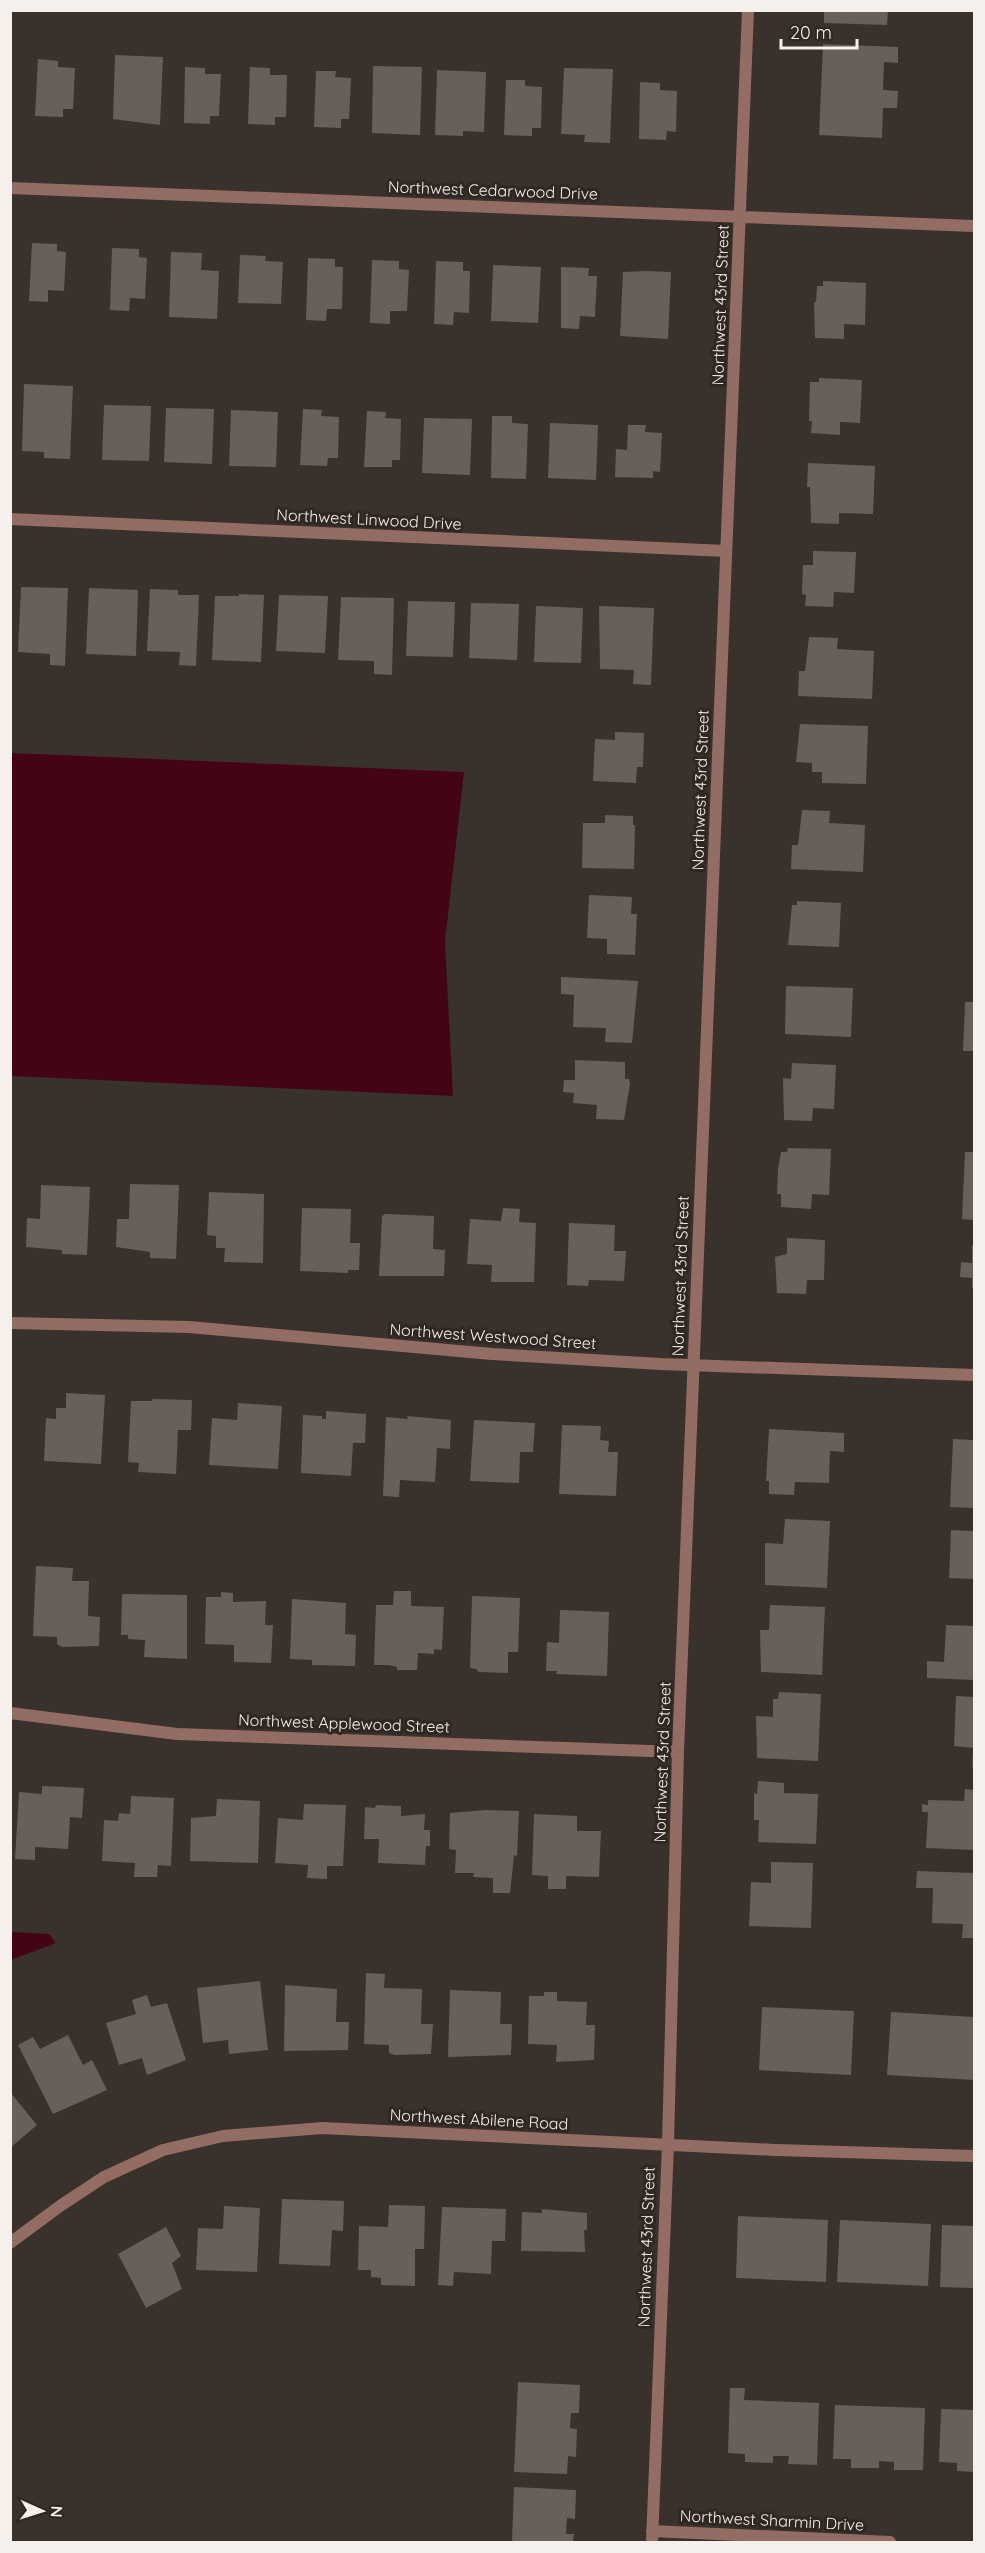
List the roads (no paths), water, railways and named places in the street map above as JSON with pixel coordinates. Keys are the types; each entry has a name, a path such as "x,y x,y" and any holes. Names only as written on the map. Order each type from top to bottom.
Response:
{"street":[{"name":"Northwest 43rd Street","path":"652,2537 668,2145 678,1752 748,10"},
{"name":"Northwest Cedarwood Drive","path":"10,188 975,226"},
{"name":"Northwest Linwood Drive","path":"10,519 726,551"},
{"name":"Northwest Westwood Street","path":"10,1323 189,1327 492,1354 975,1375"},
{"name":"Northwest Applewood Street","path":"10,1713 177,1734 678,1752"},
{"name":"Northwest Abilene Road","path":"10,2243 104,2177 163,2150 223,2136 322,2128 668,2145 975,2156"},
{"name":"Northwest Sharmin Drive","path":"652,2537 890,2542"}]}
